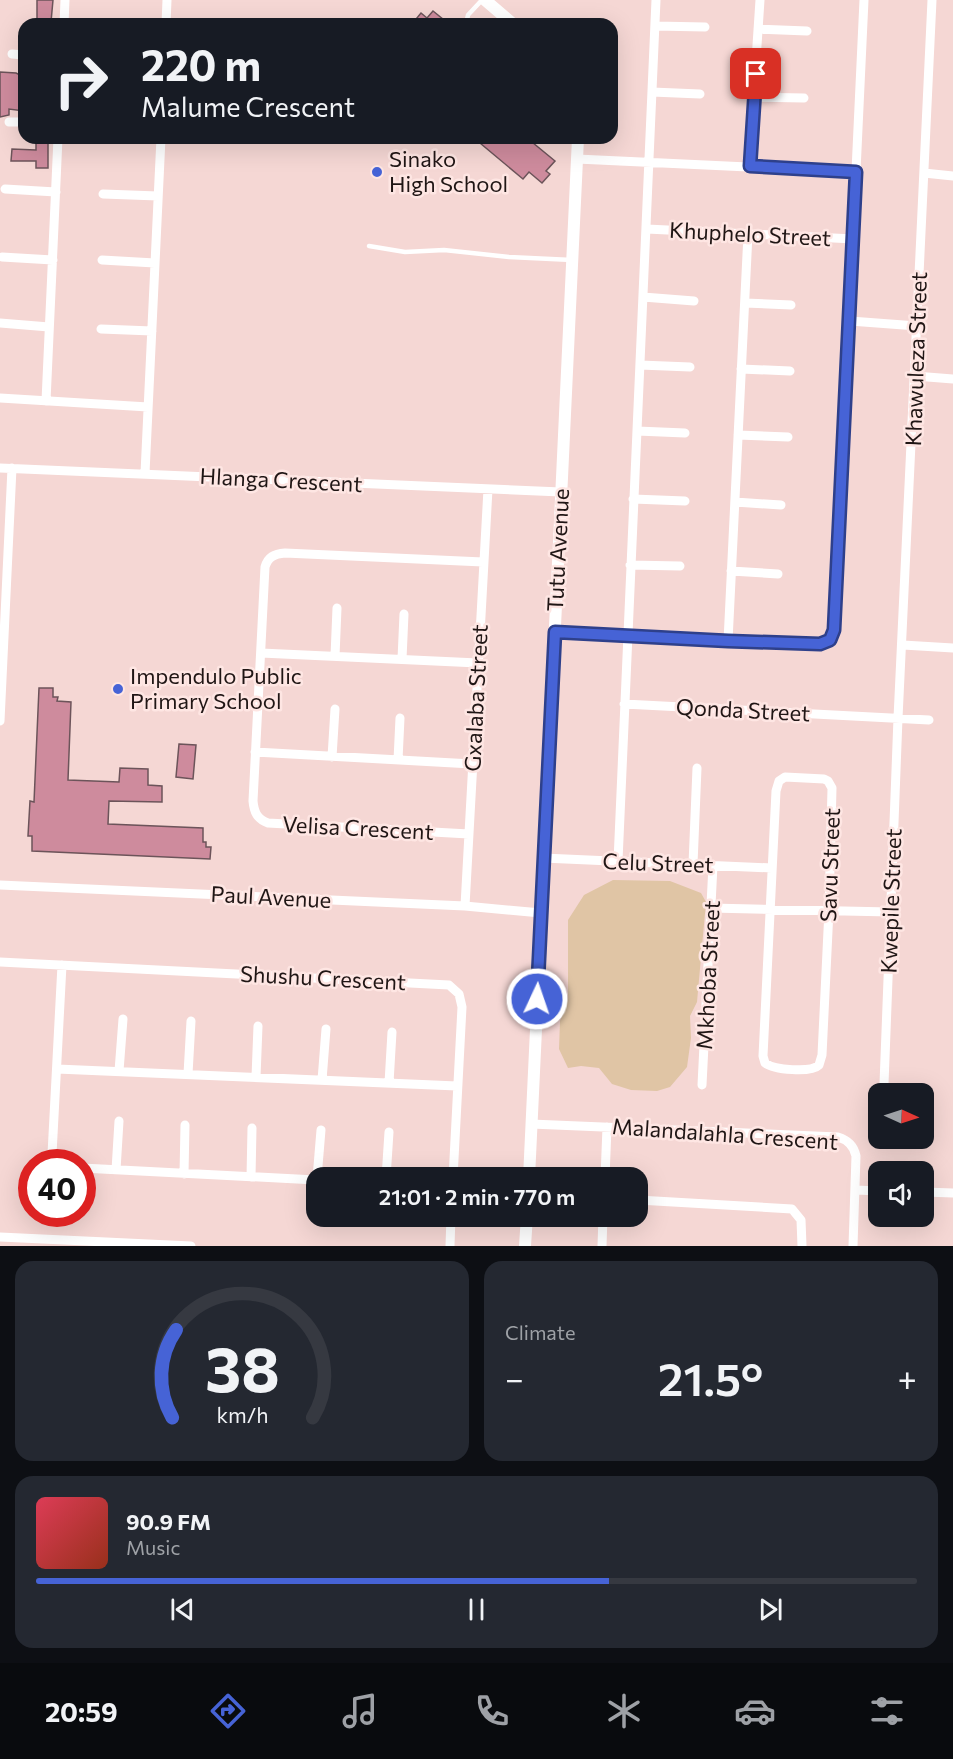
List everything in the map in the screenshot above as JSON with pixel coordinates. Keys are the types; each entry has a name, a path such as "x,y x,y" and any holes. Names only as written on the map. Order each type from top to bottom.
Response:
{"street":[{"path":"64,18 65,0"},
{"path":"166,18 167,0"},
{"path":"486,0 506,18"},
{"path":"618,861 656,0"},
{"path":"750,166 760,0"},
{"path":"555,632 820,644 832,636 835,620 864,0"},
{"name":"Khawuleza Street","path":"898,718 932,0"},
{"path":"655,26 705,27"},
{"path":"758,30 807,31"},
{"path":"12,54 18,54"},
{"path":"652,92 700,94"},
{"path":"755,97 804,98"},
{"path":"9,122 18,123"},
{"path":"46,401 58,144"},
{"path":"145,473 161,144"},
{"name":"Tutu Avenue","path":"529,1167 578,144"},
{"path":"577,159 856,172"},
{"path":"924,173 953,176"},
{"path":"5,189 56,192"},
{"path":"103,194 158,196"},
{"name":"Khuphelo Street","path":"646,229 854,239"},
{"path":"728,641 748,234"},
{"path":"2,257 53,260"},
{"path":"102,260 155,263"},
{"path":"643,297 694,301"},
{"path":"745,303 791,305"},
{"path":"850,321 917,326"},
{"path":"0,323 49,327"},
{"path":"101,329 152,331"},
{"path":"640,365 690,367"},
{"path":"741,369 790,372"},
{"path":"915,376 953,378"},
{"path":"0,398 148,407"},
{"path":"637,431 685,433"},
{"path":"738,435 788,437"},
{"name":"Hlanga Crescent","path":"0,468 561,492"},
{"path":"0,721 2,614 12,468"},
{"name":"Gxalaba Street","path":"465,906 488,489"},
{"path":"633,499 685,501"},
{"path":"735,502 781,505"},
{"name":"Velisa Crescent","path":"469,834 262,821 254,811 255,752 265,567 273,555 285,553 483,562"},
{"path":"630,565 680,566"},
{"path":"731,572 778,574"},
{"path":"335,656 338,608"},
{"path":"402,659 404,614"},
{"path":"903,645 953,648"},
{"path":"261,653 478,663"},
{"name":"Qonda Street","path":"624,704 929,720"},
{"path":"332,757 335,710"},
{"path":"398,760 400,718"},
{"name":"Kwepile Street","path":"884,1083 898,718"},
{"path":"255,752 472,764"},
{"path":"693,864 697,768"},
{"name":"Savu Street","path":"791,776 828,781 833,794 829,910 822,1055 816,1068 772,1067 764,1060 772,867 776,790 779,781 791,776"},
{"name":"Celu Street","path":"543,858 772,867"},
{"name":"Mkhoba Street","path":"702,1085 713,865"},
{"name":"Paul Avenue","path":"0,885 465,906 541,913"},
{"path":"711,908 891,912"},
{"name":"Shushu Crescent","path":"0,962 449,985 456,989 461,1001 453,1167"},
{"path":"52,1149 62,965"},
{"path":"119,1071 123,1019"},
{"path":"188,1074 191,1021"},
{"path":"256,1077 258,1026"},
{"path":"322,1080 326,1029"},
{"path":"389,1083 392,1032"},
{"path":"57,1069 457,1086"},
{"path":"116,1170 119,1121"},
{"name":"Malandalahla Crescent","path":"531,1124 838,1137 850,1143 856,1154 853,1246"},
{"path":"184,1174 185,1125"},
{"path":"605,1167 607,1127"},
{"path":"251,1177 252,1128"},
{"path":"318,1167 321,1130"},
{"path":"387,1167 389,1132"},
{"path":"96,1169 306,1179"},
{"path":"856,1190 868,1191"},
{"path":"934,1192 953,1193"},
{"path":"648,1201 792,1209 801,1220 802,1246"},
{"path":"450,1246 451,1227"},
{"path":"525,1246 526,1227"},
{"path":"602,1246 603,1227"},
{"path":"0,1237 44,1243 191,1246"}],"lane":[{"path":"467,18 486,0"},
{"path":"369,246 405,252 444,250 509,257 572,260"}],"shaded area":[{"path":"613,880 670,881 701,893 706,902 697,1002 690,1016 691,1038 687,1067 670,1087 657,1091 631,1090 612,1084 599,1068 581,1066 568,1068 559,1049 560,1021 568,998 568,920 584,895"}],"building":[{"path":"37,0 53,0 51,18 37,18"},
{"path":"433,11 442,18 427,18"},
{"path":"421,13 427,18 417,18"},
{"path":"0,72 16,73 18,74 18,110 9,109 9,115 0,117"},
{"path":"36,144 48,144 48,168 36,168 36,161 11,161 12,149 36,150"},
{"path":"481,144 534,144 555,161 546,171 550,174 542,183 529,172 523,179"},
{"path":"39,688 53,688 53,697 58,697 57,701 71,702 68,780 119,782 120,768 148,769 148,785 162,786 162,802 109,801 108,824 203,828 203,842 206,842 206,847 211,847 210,859 32,851 32,836 28,836 30,801 34,802"},
{"path":"179,744 196,745 193,779 176,777"}],"place":[{"name":"Sinako High School","path":"377,172"},
{"name":"Impendulo Public Primary School","path":"118,689"}],"route":[{"path":"537,999 555,632 820,644 830,640 834,630 856,172 750,166 756,74"}]}
